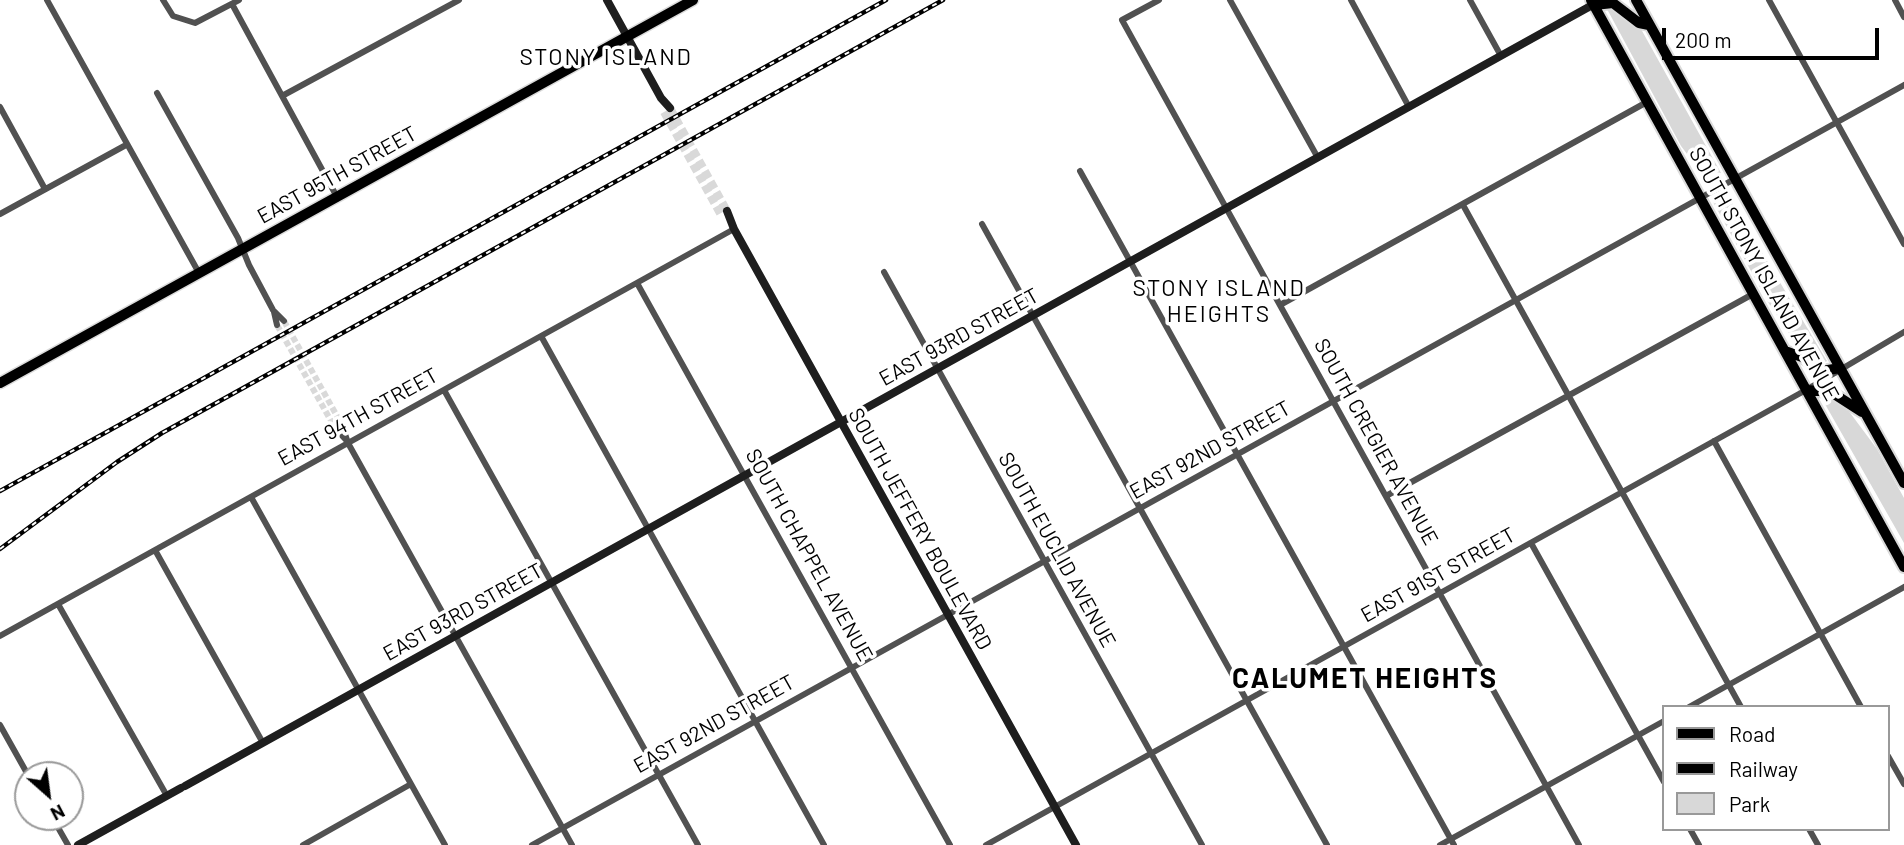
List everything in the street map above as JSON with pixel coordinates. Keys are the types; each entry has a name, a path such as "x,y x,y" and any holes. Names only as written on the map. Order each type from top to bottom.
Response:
{"highway":[{"name":"SOUTH STONY ISLAND AVENUE","path":"1636,0 1904,483"},
{"name":"SOUTH STONY ISLAND AVENUE","path":"1596,2 1647,102 1904,567"},
{"path":"1596,2 1613,3 1640,23 1649,25"},
{"path":"1785,351 1802,357 1822,371 1840,368"},
{"path":"1806,390 1831,392 1867,416"}],"main road":[{"name":"EAST 95TH STREET","path":"0,383 693,0"}],"street":[{"path":"47,0 199,273"},
{"path":"163,0 180,20 195,23 239,0"},
{"path":"282,96 458,0"},
{"path":"607,0 667,110"},
{"name":"SOUTH CREGIER AVENUE","path":"1159,0 1122,20 1579,845"},
{"path":"1230,0 1318,158"},
{"path":"1351,0 1409,107"},
{"path":"1470,0 1501,56"},
{"path":"1769,0 1904,244"},
{"path":"1895,0 1904,17"},
{"name":"EAST 93RD STREET","path":"78,845 1596,2"},
{"path":"232,4 337,197"},
{"name":"EAST 92ND STREET","path":"532,845 1904,85"},
{"path":"158,93 243,249 273,310 276,325"},
{"path":"1280,305 1647,102"},
{"path":"0,107 45,188"},
{"path":"0,214 126,145"},
{"path":"1080,171 1452,842"},
{"path":"1463,205 1740,705"},
{"name":"SOUTH JEFFERY BOULEVARD","path":"724,213 1076,845"},
{"path":"982,224 1327,845"},
{"name":"EAST 94TH STREET","path":"0,636 734,229"},
{"name":"SOUTH EUCLID AVENUE","path":"884,272 1202,845"},
{"name":"SOUTH CHAPPEL AVENUE","path":"637,283 950,845"},
{"path":"1386,496 1753,294"},
{"path":"273,310 284,321"},
{"name":"EAST 91ST STREET","path":"986,845 1806,390 1904,332"},
{"path":"541,336 824,845"},
{"path":"444,390 698,845"},
{"path":"342,425 348,443 572,845"},
{"path":"335,428 348,443"},
{"path":"1714,441 1860,705"},
{"path":"251,497 445,845"},
{"path":"1531,542 1662,778"},
{"path":"155,550 263,743"},
{"path":"1693,705 1904,587"},
{"path":"58,604 167,796"},
{"path":"1440,845 1452,842 1662,722"},
{"path":"0,725 20,761"},
{"path":"1890,760 1904,784"},
{"path":"303,845 411,784"}],"green space":[{"path":"1612,7 1641,29 1721,173 1706,179 1681,146 1607,9"},
{"path":"1726,192 1827,361 1822,364 1795,343 1768,302 1712,200"},
{"path":"1826,393 1845,406 1877,449 1904,498 1904,543 1821,397"}],"tunnel":[{"path":"670,108 727,211"},
{"path":"664,112 721,215"},
{"path":"284,321 342,425"},
{"path":"277,325 335,428"}],"railway":[{"path":"0,491 886,0"},
{"path":"0,549 117,462 162,433 943,0"}],"district":[{"name":"STONY ISLAND","path":"606,57"},
{"name":"STONY ISLAND HEIGHTS","path":"1219,301"},
{"name":"CALUMET HEIGHTS","path":"1365,679"}]}
